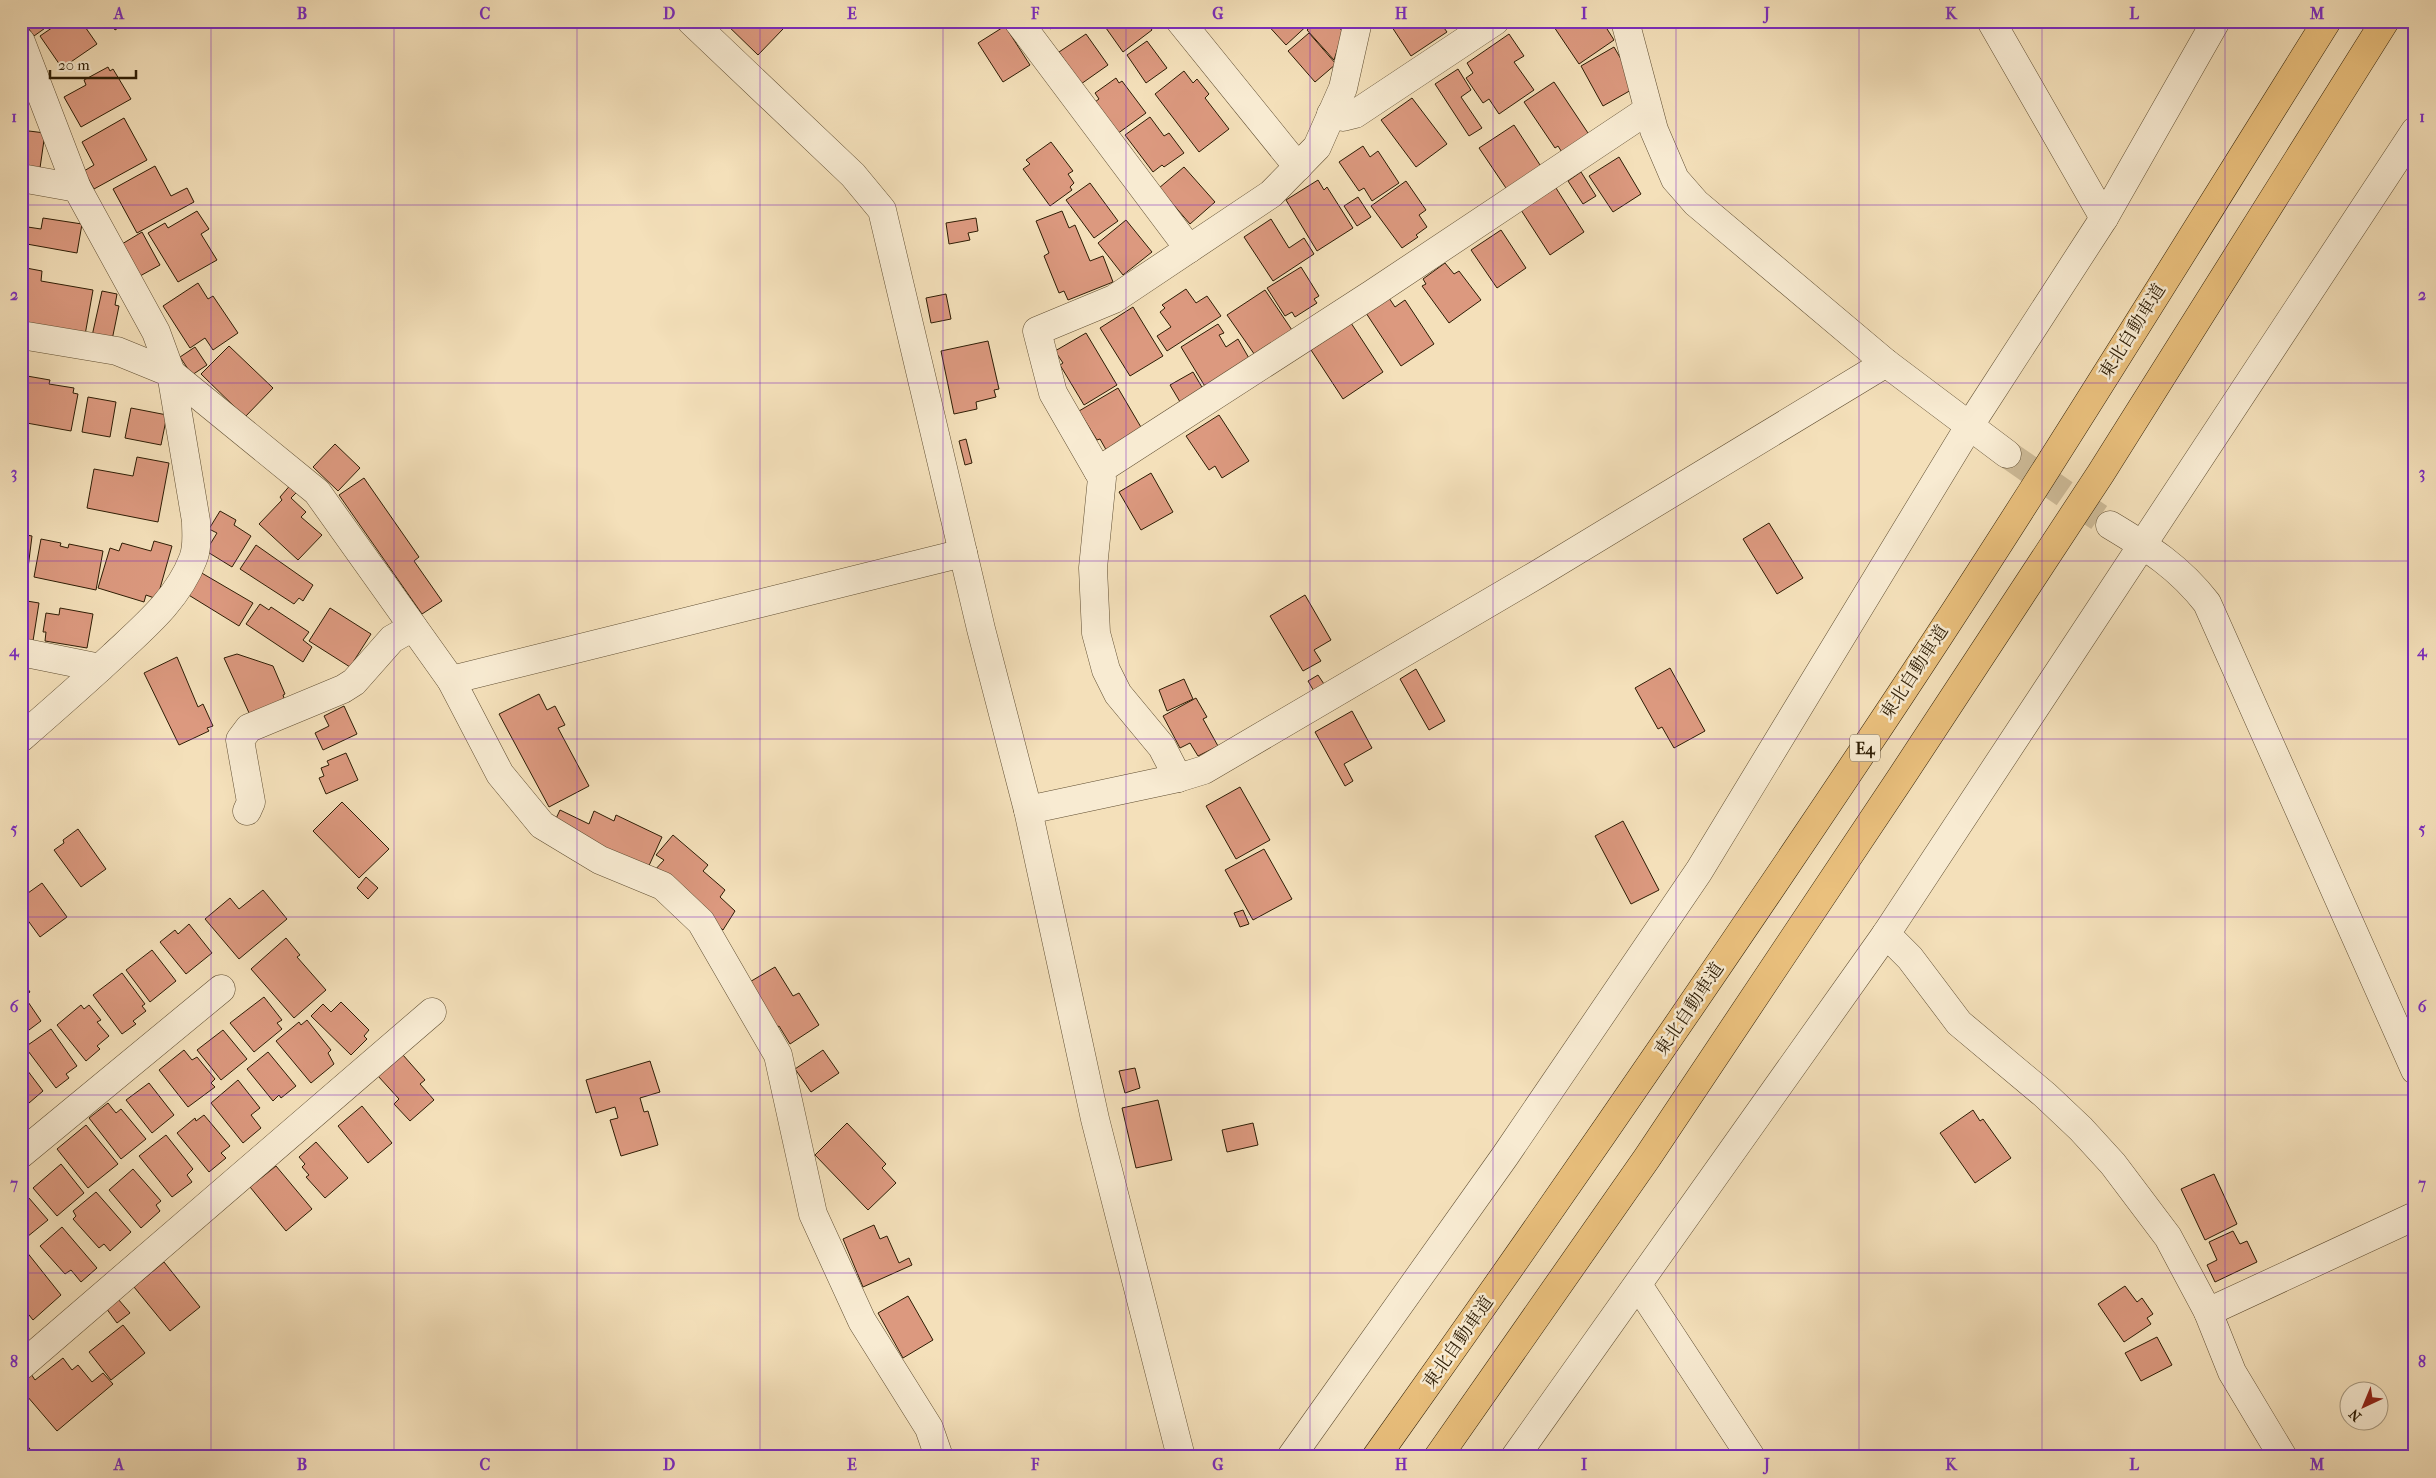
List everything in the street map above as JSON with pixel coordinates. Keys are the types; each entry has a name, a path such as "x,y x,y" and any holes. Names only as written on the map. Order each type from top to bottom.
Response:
{"highway":[{"name":"東北自動車道","path":"1376,1457 1608,1128 1865,749 2063,441 2327,21"},
{"path":"1438,1457 1647,1158 1908,768 2101,473 2385,21"}],"street":[{"path":"691,21 853,175 882,210 963,553 1028,810 1095,1119 1181,1457"},
{"path":"1018,21 1189,249"},
{"path":"1180,21 1298,166"},
{"path":"1178,778 1162,747 1118,694 1106,670 1096,633 1093,568 1102,478 1053,393 1036,331 1114,299 1271,194 1317,147 1343,88 1358,21"},
{"path":"1331,114 1343,117 1355,114 1495,21"},
{"path":"1625,21 1654,130 1675,179 1696,202 1886,363 2007,454"},
{"path":"1991,21 2104,218"},
{"path":"1291,1457 1505,1156 1699,871 1970,426 2104,218 2216,21"},
{"path":"21,42 77,188 156,332 171,373 196,521 196,548 193,560 174,595 100,668 21,738"},
{"path":"1098,471 1372,294 1648,110"},
{"path":"1515,1457 1886,934 2141,544 2415,131"},
{"path":"21,178 77,188"},
{"path":"21,335 117,351 171,373 317,492 450,680 500,774 542,825 600,860 663,886 701,922 778,1054 813,1214 862,1321 929,1428 939,1457"},
{"path":"1028,810 1178,778 1204,770 1444,630 1886,363"},
{"path":"2110,525 2141,544 2189,580 2207,603 2415,1070"},
{"path":"450,680 963,553"},
{"path":"247,811 251,802 240,740 242,735 249,728 343,689 354,682 392,640 413,627"},
{"path":"21,652 100,668"},
{"path":"1886,934 1910,958 1959,1023 2045,1095 2081,1128 2113,1164 2168,1237 2208,1312 2232,1372 2283,1457"},
{"path":"21,1154 221,989"},
{"path":"21,1366 432,1012"},
{"path":"2208,1312 2415,1216"},
{"path":"1638,1285 1751,1457"}],"building":[{"path":"23,21 55,21 34,36"},
{"path":"62,21 81,21 97,44 62,68 40,36"},
{"path":"110,21 129,21 115,30"},
{"path":"723,21 775,21 783,29 758,55"},
{"path":"1040,21 1062,21 1050,29 1046,22 1043,25"},
{"path":"1101,21 1146,21 1152,30 1123,52"},
{"path":"1264,21 1312,21 1286,45"},
{"path":"1317,21 1334,21 1343,32 1334,60 1307,30"},
{"path":"1388,21 1439,21 1447,32 1411,56"},
{"path":"1550,21 1602,21 1614,40 1579,64"},
{"path":"1005,26 1030,65 1003,82 978,43"},
{"path":"1309,33 1336,64 1315,82 1288,51"},
{"path":"1086,34 1108,65 1081,84 1059,52"},
{"path":"1509,34 1524,56 1514,62 1534,90 1499,114 1489,99 1483,103 1466,78 1473,73 1467,63"},
{"path":"1147,41 1167,68 1146,83 1127,55"},
{"path":"1614,47 1629,73 1633,89 1603,106 1581,66"},
{"path":"108,67 110,71 113,69 131,99 81,127 64,97 86,85 84,80"},
{"path":"1458,69 1471,90 1461,97 1482,128 1469,136 1435,84"},
{"path":"1184,71 1193,83 1197,79 1209,94 1205,98 1229,129 1199,152 1155,94"},
{"path":"1116,78 1119,83 1122,81 1146,113 1117,134 1095,102 1099,99 1095,93"},
{"path":"1554,82 1590,136 1563,154 1558,146 1555,148 1524,102"},
{"path":"1412,98 1447,144 1416,167 1381,120"},
{"path":"1150,117 1164,136 1169,133 1184,153 1153,172 1125,135"},
{"path":"124,118 147,160 94,189 84,171 94,165 82,142"},
{"path":"1514,125 1542,168 1508,191 1479,148"},
{"path":"21,130 45,133 40,168 21,165"},
{"path":"1051,142 1073,171 1068,174 1074,183 1070,187 1072,190 1050,206 1023,169 1030,164 1026,160"},
{"path":"1363,146 1370,157 1378,151 1399,183 1372,201 1364,188 1359,191 1339,162"},
{"path":"1619,157 1641,194 1613,212 1589,176"},
{"path":"155,166 171,196 187,188 194,202 137,233 113,189"},
{"path":"1184,167 1215,202 1190,224 1159,188"},
{"path":"1581,172 1596,196 1583,204 1568,181"},
{"path":"1318,180 1324,190 1327,187 1353,228 1317,251 1286,200"},
{"path":"1406,181 1426,210 1419,215 1427,227 1416,235 1418,237 1402,248 1371,206"},
{"path":"1090,183 1118,221 1094,238 1066,200"},
{"path":"1556,188 1584,232 1550,255 1521,210"},
{"path":"1358,197 1371,217 1357,226 1344,206"},
{"path":"197,211 209,229 201,234 217,260 178,282 148,233 165,223 168,228"},
{"path":"1062,211 1069,228 1075,225 1090,261 1103,256 1113,282 1068,300 1064,291 1059,293 1044,256 1049,253 1036,221"},
{"path":"43,218 82,224 77,253 21,243 21,226 41,229"},
{"path":"976,218 978,231 968,233 970,240 949,244 946,223"},
{"path":"1271,219 1289,248 1304,238 1314,254 1273,281 1244,237"},
{"path":"1126,220 1152,252 1123,275 1098,243"},
{"path":"1501,230 1526,268 1497,288 1471,250"},
{"path":"142,232 160,265 140,276 122,244"},
{"path":"1445,263 1454,274 1459,271 1481,300 1449,323 1422,286 1426,284 1423,279"},
{"path":"21,267 42,271 41,281 93,290 85,335 21,324"},
{"path":"1301,267 1319,296 1314,299 1317,303 1295,317 1292,312 1285,316 1267,288"},
{"path":"198,283 208,299 213,296 238,333 213,350 205,338 190,348 163,306"},
{"path":"1186,289 1196,303 1207,296 1221,316 1167,351 1157,336 1171,327 1160,312 1165,308 1162,305"},
{"path":"1265,290 1294,333 1257,358 1227,315"},
{"path":"102,291 117,294 115,305 119,306 112,340 92,336"},
{"path":"946,294 951,319 931,323 926,298"},
{"path":"1389,298 1395,307 1405,300 1434,344 1401,366 1366,313"},
{"path":"1133,307 1163,356 1130,376 1100,328"},
{"path":"1351,323 1383,372 1343,399 1311,350"},
{"path":"1218,324 1224,333 1219,335 1226,347 1238,339 1250,360 1206,388 1181,347"},
{"path":"1086,333 1117,385 1084,405 1060,365 1063,363 1055,351"},
{"path":"988,341 999,389 994,390 996,397 976,402 977,409 954,414 941,351"},
{"path":"229,346 273,388 245,417 201,374"},
{"path":"195,347 207,365 192,375 180,357"},
{"path":"1193,372 1206,394 1183,407 1170,385"},
{"path":"27,376 50,380 49,384 74,388 73,393 78,394 71,431 21,422"},
{"path":"1118,388 1145,434 1109,455 1100,439 1097,440 1079,411"},
{"path":"88,397 116,402 110,437 82,432"},
{"path":"131,408 167,415 161,445 125,438"},
{"path":"1219,415 1249,461 1222,478 1215,466 1209,470 1186,436"},
{"path":"966,439 972,463 965,465 959,441"},
{"path":"335,444 360,468 338,491 313,467"},
{"path":"137,457 169,463 158,522 87,508 94,469 133,476"},
{"path":"1151,473 1173,512 1141,530 1119,492"},
{"path":"364,478 419,557 414,561 442,601 422,614 339,495"},
{"path":"293,482 300,489 291,498 306,512 301,517 322,535 298,560 259,524 282,500 280,497"},
{"path":"220,511 236,520 234,525 251,536 232,567 206,551 217,533 209,529"},
{"path":"1769,523 1803,578 1777,594 1743,539"},
{"path":"21,534 32,536 27,576 21,575"},
{"path":"41,539 61,543 60,546 68,548 69,544 103,551 96,590 34,577"},
{"path":"154,541 172,546 157,599 146,595 144,602 98,588 110,548 119,551 122,543 151,551"},
{"path":"256,545 313,585 303,601 299,598 294,604 240,569"},
{"path":"200,572 253,603 239,626 187,594"},
{"path":"1305,595 1331,640 1314,650 1321,661 1303,671 1270,616"},
{"path":"21,600 39,603 33,641 21,639"},
{"path":"260,604 269,610 271,607 309,632 303,640 312,647 303,662 246,624"},
{"path":"60,608 93,614 87,648 45,641 46,632 43,632 46,613 59,615"},
{"path":"330,608 371,634 350,667 309,641"},
{"path":"237,654 273,666 285,694 283,695 285,701 250,715 224,658"},
{"path":"177,657 198,707 203,704 213,726 207,728 209,731 179,745 144,673"},
{"path":"1670,668 1705,731 1674,748 1662,727 1658,729 1635,688"},
{"path":"1416,669 1445,721 1429,730 1400,679"},
{"path":"1318,675 1326,687 1315,693 1308,681"},
{"path":"1184,679 1193,699 1167,711 1159,690"},
{"path":"539,694 547,710 555,706 565,725 558,728 589,786 549,807 499,714"},
{"path":"1196,698 1207,717 1203,719 1218,746 1198,756 1190,743 1180,748 1163,716"},
{"path":"344,706 357,734 323,750 315,733 329,726 324,716"},
{"path":"1352,711 1372,748 1344,764 1353,781 1345,786 1315,732"},
{"path":"346,753 358,780 326,794 319,778 324,776 321,768 329,765 327,761"},
{"path":"1240,787 1270,840 1236,859 1206,806"},
{"path":"342,802 389,849 359,878 313,831"},
{"path":"560,810 589,824 594,811 614,821 616,815 662,837 647,870 552,827"},
{"path":"1623,821 1659,890 1631,904 1595,836"},
{"path":"78,829 106,869 81,887 54,850 64,843 63,840"},
{"path":"673,835 708,865 703,871 725,890 720,897 735,911 723,930 654,871 664,860 656,855"},
{"path":"21,841 28,842 24,877 21,877"},
{"path":"1264,849 1292,899 1253,920 1225,870"},
{"path":"366,877 378,888 368,899 357,888"},
{"path":"42,883 67,917 40,937 21,911 21,898"},
{"path":"263,890 287,919 239,959 205,919 230,898 239,909"},
{"path":"1243,910 1249,924 1240,927 1234,913"},
{"path":"189,924 212,953 186,974 160,942 175,930 178,934"},
{"path":"286,938 300,955 297,957 326,990 294,1018 251,969"},
{"path":"152,950 176,981 150,1002 126,970"},
{"path":"775,967 793,996 799,993 819,1025 790,1044 779,1026 776,1028 748,983"},
{"path":"122,973 145,1004 142,1006 146,1011 133,1021 136,1024 122,1034 93,995"},
{"path":"21,979 30,992 24,996 41,1021 21,1036"},
{"path":"264,997 282,1020 277,1023 282,1029 254,1052 230,1023"},
{"path":"341,1002 369,1030 364,1036 367,1039 351,1055 311,1016 323,1004 331,1012"},
{"path":"81,1005 84,1009 89,1005 101,1020 97,1022 109,1036 97,1046 100,1049 86,1061 57,1025"},
{"path":"307,1020 331,1050 328,1053 334,1064 311,1083 276,1041 299,1022 301,1025"},
{"path":"51,1029 77,1066 66,1074 69,1078 56,1088 25,1047"},
{"path":"223,1030 247,1059 221,1080 197,1050"},
{"path":"184,1050 192,1060 197,1057 215,1079 211,1083 215,1087 188,1107 159,1070"},
{"path":"823,1050 839,1073 811,1092 795,1069"},
{"path":"268,1052 296,1086 281,1098 279,1095 273,1101 247,1069"},
{"path":"403,1055 425,1080 420,1084 434,1100 410,1121 394,1104 399,1099 378,1076"},
{"path":"650,1061 660,1092 640,1098 644,1112 648,1111 658,1145 621,1156 610,1120 618,1118 615,1107 596,1113 586,1080"},
{"path":"21,1062 43,1091 22,1109 21,1108"},
{"path":"1135,1068 1140,1088 1125,1093 1119,1071"},
{"path":"238,1080 260,1108 251,1115 261,1128 243,1143 211,1103"},
{"path":"149,1083 174,1115 152,1133 126,1100"},
{"path":"1158,1100 1172,1160 1136,1168 1122,1108"},
{"path":"108,1103 116,1113 121,1109 146,1139 121,1159 89,1118"},
{"path":"362,1106 392,1143 368,1163 338,1126"},
{"path":"1973,1110 1980,1121 1983,1119 2011,1158 1975,1183 1940,1133"},
{"path":"204,1115 230,1146 221,1153 226,1158 209,1172 177,1133 195,1118 196,1121"},
{"path":"847,1123 886,1164 882,1168 896,1183 868,1210 815,1155"},
{"path":"1253,1123 1258,1145 1227,1152 1222,1130"},
{"path":"86,1125 118,1164 88,1188 57,1149"},
{"path":"166,1135 193,1169 187,1175 192,1182 172,1197 139,1156"},
{"path":"316,1142 348,1178 325,1198 306,1177 309,1175 302,1167 305,1164 299,1157"},
{"path":"61,1164 84,1193 57,1216 33,1188"},
{"path":"276,1166 312,1209 286,1231 250,1187"},
{"path":"133,1169 161,1201 156,1205 160,1211 141,1228 109,1190"},
{"path":"2214,1174 2237,1224 2205,1240 2181,1189"},
{"path":"22,1190 48,1220 22,1241 21,1240"},
{"path":"96,1192 131,1232 110,1251 104,1244 99,1248 73,1219 76,1216 73,1211"},
{"path":"874,1225 880,1239 887,1236 899,1263 909,1258 912,1265 863,1287 843,1239"},
{"path":"62,1227 97,1268 81,1282 71,1270 65,1274 40,1246"},
{"path":"2233,1231 2240,1244 2247,1241 2257,1262 2215,1282 2207,1265 2217,1260 2209,1242"},
{"path":"26,1251 61,1295 33,1320 21,1305 21,1254"},
{"path":"164,1262 200,1307 170,1331 134,1287"},
{"path":"2125,1286 2137,1302 2142,1298 2153,1314 2147,1318 2151,1324 2124,1342 2098,1304"},
{"path":"908,1296 933,1340 903,1358 878,1313"},
{"path":"118,1299 130,1313 117,1323 106,1308"},
{"path":"123,1325 145,1353 111,1380 89,1352"},
{"path":"2157,1337 2172,1365 2141,1381 2125,1353"},
{"path":"63,1358 72,1370 78,1365 92,1382 103,1373 113,1384 57,1431 21,1389 21,1382 31,1374 35,1380"},
{"path":"25,1443 35,1455 32,1457 21,1457 21,1446"}],"tunnel":[{"path":"2007,454 2110,525"}]}
